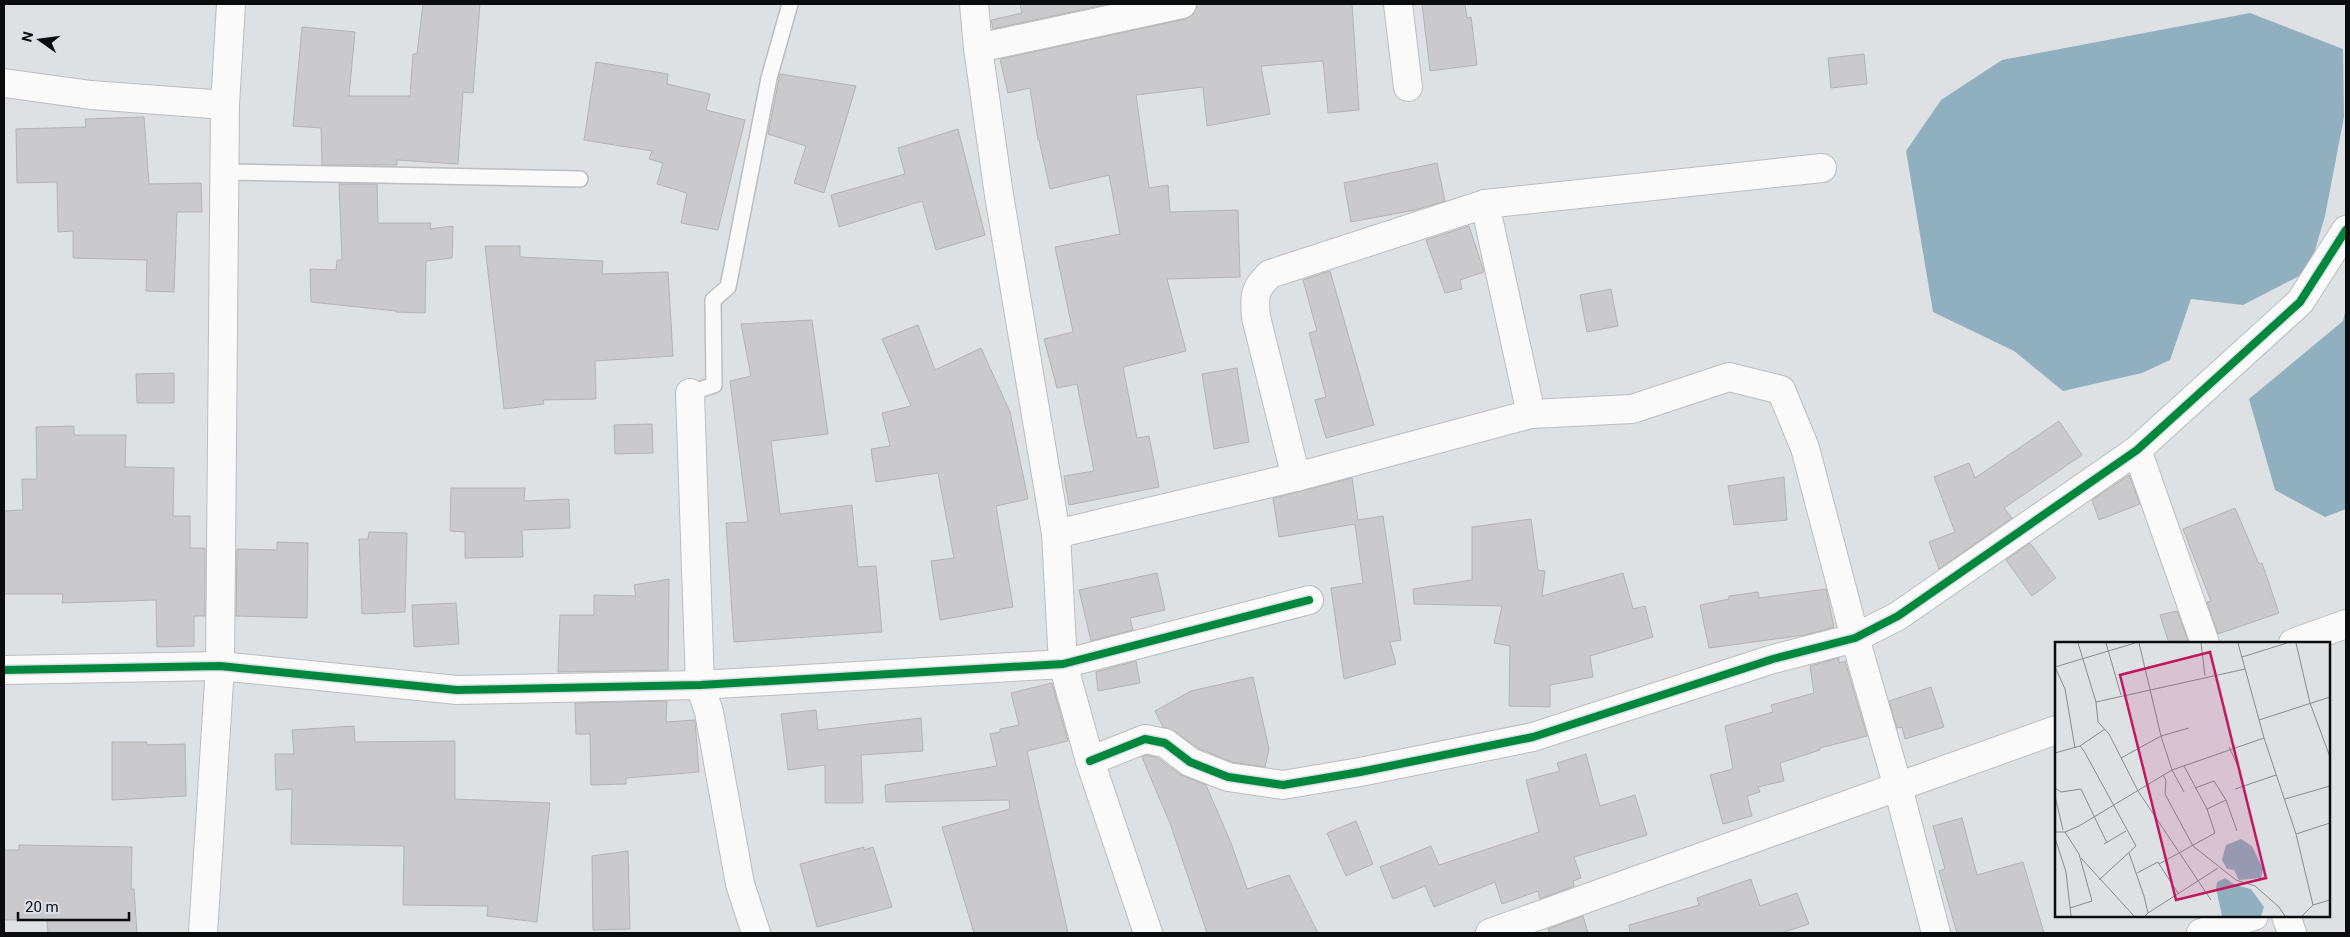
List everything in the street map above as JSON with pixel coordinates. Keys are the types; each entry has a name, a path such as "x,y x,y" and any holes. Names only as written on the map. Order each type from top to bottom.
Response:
{"street":[{"path":"203,933 220,666 226,172 225,105 231,4"},
{"path":"974,4 978,48 999,195 1056,534 1064,664 1090,761 1148,933"},
{"path":"978,48 1182,4"},
{"path":"1398,4 1408,87"},
{"path":"4,84 91,95 225,105"},
{"path":"1296,477 1256,317 1254,300 1258,285 1270,274 1485,204 1822,168"},
{"path":"1485,204 1531,414"},
{"path":"1090,761 1145,739 1166,742 1190,762 1228,777 1283,785 1534,737 1773,660 1855,638 1898,616 2137,450 2300,302 2346,230"},
{"path":"1056,534 1296,477 1531,414 1632,409 1728,377 1781,390 1805,448 1936,933"},
{"path":"690,393 700,685 709,712 740,884 756,933"},
{"path":"2137,450 2205,642"},
{"path":"4,670 220,666 457,690 700,685 1064,664 1309,600"},
{"path":"2297,642 2346,624"},
{"path":"1490,933 2055,730"},
{"path":"2201,933 2251,917"},
{"path":"2286,917 2292,933"}],"lane":[{"path":"690,393 714,385 713,300 728,287 769,78 790,4"},
{"path":"226,172 580,179"}],"water":[{"path":"2250,13 2343,49 2344,117 2325,216 2309,271 2243,305 2191,299 2170,360 2142,373 2063,391 2014,351 1933,312 1906,151 1941,100 2002,60"},
{"path":"2346,308 2346,509 2325,517 2275,490 2249,399 2343,321"}],"building":[{"path":"423,4 480,4 473,93 463,92 458,164 397,160 397,165 322,165 321,128 293,126 302,27 355,32 349,96 410,96 413,54 417,54"},
{"path":"1020,4 1109,4 993,29 991,20 1022,13"},
{"path":"1197,4 1352,4 1359,110 1328,113 1323,61 1261,66 1270,114 1207,126 1203,87 1136,95 1149,188 1168,185 1170,212 1238,210 1240,277 1167,279 1186,351 1123,367 1137,438 1149,436 1159,487 1069,505 1064,476 1094,471 1077,384 1057,388 1044,339 1073,332 1055,247 1120,234 1109,175 1050,189 1038,140 1030,88 1008,93 1000,59 1185,19 1193,15"},
{"path":"1422,4 1465,4 1467,18 1471,17 1477,65 1430,71"},
{"path":"1864,54 1867,84 1831,88 1828,58"},
{"path":"596,62 668,74 667,84 710,94 706,110 745,120 718,230 681,223 687,193 657,184 663,163 649,159 652,151 584,140"},
{"path":"780,74 856,86 824,193 794,183 806,146 768,134"},
{"path":"144,117 149,184 201,183 202,212 177,212 174,292 146,291 147,260 73,258 73,231 58,232 57,182 17,183 16,129 86,127 85,119"},
{"path":"958,129 985,235 936,250 922,201 839,227 831,195 905,174 898,148"},
{"path":"1437,163 1445,201 1415,210 1351,222 1344,183"},
{"path":"339,184 377,184 378,223 431,223 430,229 453,226 452,258 426,261 425,313 396,312 311,302 310,269 336,270 337,260 342,260"},
{"path":"1469,226 1484,272 1460,280 1462,289 1445,293 1426,240"},
{"path":"485,246 520,246 520,257 603,261 602,274 668,272 673,356 595,361 596,399 543,400 544,404 504,409"},
{"path":"1330,271 1374,425 1326,438 1315,400 1326,397 1309,333 1317,331 1303,280"},
{"path":"1611,289 1618,326 1587,332 1580,295"},
{"path":"812,320 828,434 771,441 780,514 852,505 858,567 876,566 882,632 734,642 726,523 748,522 730,381 751,376 741,324"},
{"path":"918,325 935,370 981,348 1010,412 1028,499 996,506 1013,607 940,620 931,561 954,558 938,473 876,482 871,449 890,446 882,413 911,406 882,339"},
{"path":"1237,368 1249,442 1214,449 1202,374"},
{"path":"174,373 174,403 137,403 136,374"},
{"path":"2059,421 2082,455 2004,508 2012,518 1939,569 1929,542 1955,532 1934,477 1969,463 1975,478"},
{"path":"652,424 653,453 615,454 614,425"},
{"path":"74,426 74,435 126,435 125,467 174,468 173,516 190,516 190,548 205,548 205,616 194,616 194,646 157,647 156,600 62,603 63,594 4,594 4,511 23,510 22,479 37,479 36,427"},
{"path":"2129,475 2140,504 2099,520 2092,500"},
{"path":"1784,477 1787,520 1734,525 1728,486"},
{"path":"1352,478 1358,520 1383,516 1401,640 1390,642 1396,664 1344,679 1331,588 1363,583 1355,524 1279,537 1273,498"},
{"path":"451,488 525,488 524,501 569,499 570,528 522,530 523,557 465,558 465,532 450,531"},
{"path":"2235,508 2259,564 2262,563 2279,613 2218,634 2207,602 2211,601 2183,529"},
{"path":"1531,519 1538,570 1545,571 1542,596 1623,573 1633,609 1645,606 1653,637 1590,656 1593,677 1550,685 1550,707 1509,706 1510,646 1494,643 1502,606 1414,604 1413,589 1472,580 1472,527"},
{"path":"369,532 407,533 405,612 362,614 359,539 368,539"},
{"path":"277,542 308,543 307,618 236,616 237,549 277,550"},
{"path":"2030,543 2056,578 2032,596 2006,560"},
{"path":"1157,573 1165,610 1130,618 1133,630 1091,641 1079,590"},
{"path":"669,579 668,670 558,672 560,615 594,615 594,595 636,596 634,585"},
{"path":"1826,589 1834,627 1805,635 1709,648 1700,605 1729,599 1729,596 1758,592 1759,598"},
{"path":"456,603 459,644 414,647 412,605"},
{"path":"2177,611 2189,642 2169,642 2160,615"},
{"path":"1839,658 1839,663 1845,661 1867,736 1820,748 1820,750 1780,763 1784,781 1758,787 1760,792 1747,796 1752,816 1723,824 1710,775 1733,769 1725,726 1773,712 1771,705 1814,693 1810,666"},
{"path":"1136,661 1140,683 1098,691 1096,672"},
{"path":"1253,677 1269,749 1265,767 1232,762 1198,748 1174,731 1163,727 1155,711 1191,691"},
{"path":"1052,683 1068,741 1027,751 1068,933 974,933 942,827 1010,809 1009,800 886,802 885,785 997,766 990,734 1000,732 1000,729 1019,725 1011,693"},
{"path":"1931,687 1944,727 1905,739 1902,727 1897,728 1889,701"},
{"path":"667,701 666,722 695,720 699,772 626,778 626,784 591,785 590,734 576,734 575,703"},
{"path":"816,710 818,730 921,718 923,751 861,755 863,803 825,803 825,765 788,770 781,714"},
{"path":"354,726 355,742 455,741 455,799 550,803 537,922 487,916 488,906 403,905 404,846 291,844 292,789 276,790 275,754 294,754 292,730"},
{"path":"112,742 147,742 147,745 185,744 186,796 112,800"},
{"path":"1586,754 1600,806 1635,795 1647,835 1574,857 1581,878 1573,881 1574,886 1540,899 1538,891 1502,904 1495,882 1434,907 1425,886 1393,899 1380,867 1431,846 1439,865 1539,832 1526,780 1560,771 1557,763"},
{"path":"1146,755 1158,758 1181,775 1206,785 1231,843 1247,889 1289,875 1318,933 1207,933 1171,826 1142,757"},
{"path":"1962,818 1977,875 2023,862 2044,933 1957,933 1939,871 1945,869 1933,826"},
{"path":"1356,821 1373,864 1346,876 1327,833"},
{"path":"19,845 132,847 131,889 134,889 137,933 48,933 47,920 4,920 4,850 19,850"},
{"path":"864,847 864,850 873,847 892,907 817,927 800,864"},
{"path":"628,851 630,929 593,930 592,856"},
{"path":"1751,879 1760,906 1797,893 1809,924 1781,933 1630,933 1629,925 1699,905 1697,898"},
{"path":"1583,916 1588,933 1550,933 1548,929"}],"cycle path":[{"path":"1090,761 1145,739 1165,743 1190,762 1228,777 1283,785 1360,772 1533,737 1773,659 1855,638 1898,616 2137,450 2300,302 2346,230"},
{"path":"4,670 220,666 457,690 700,685 1063,664 1309,600"}]}
